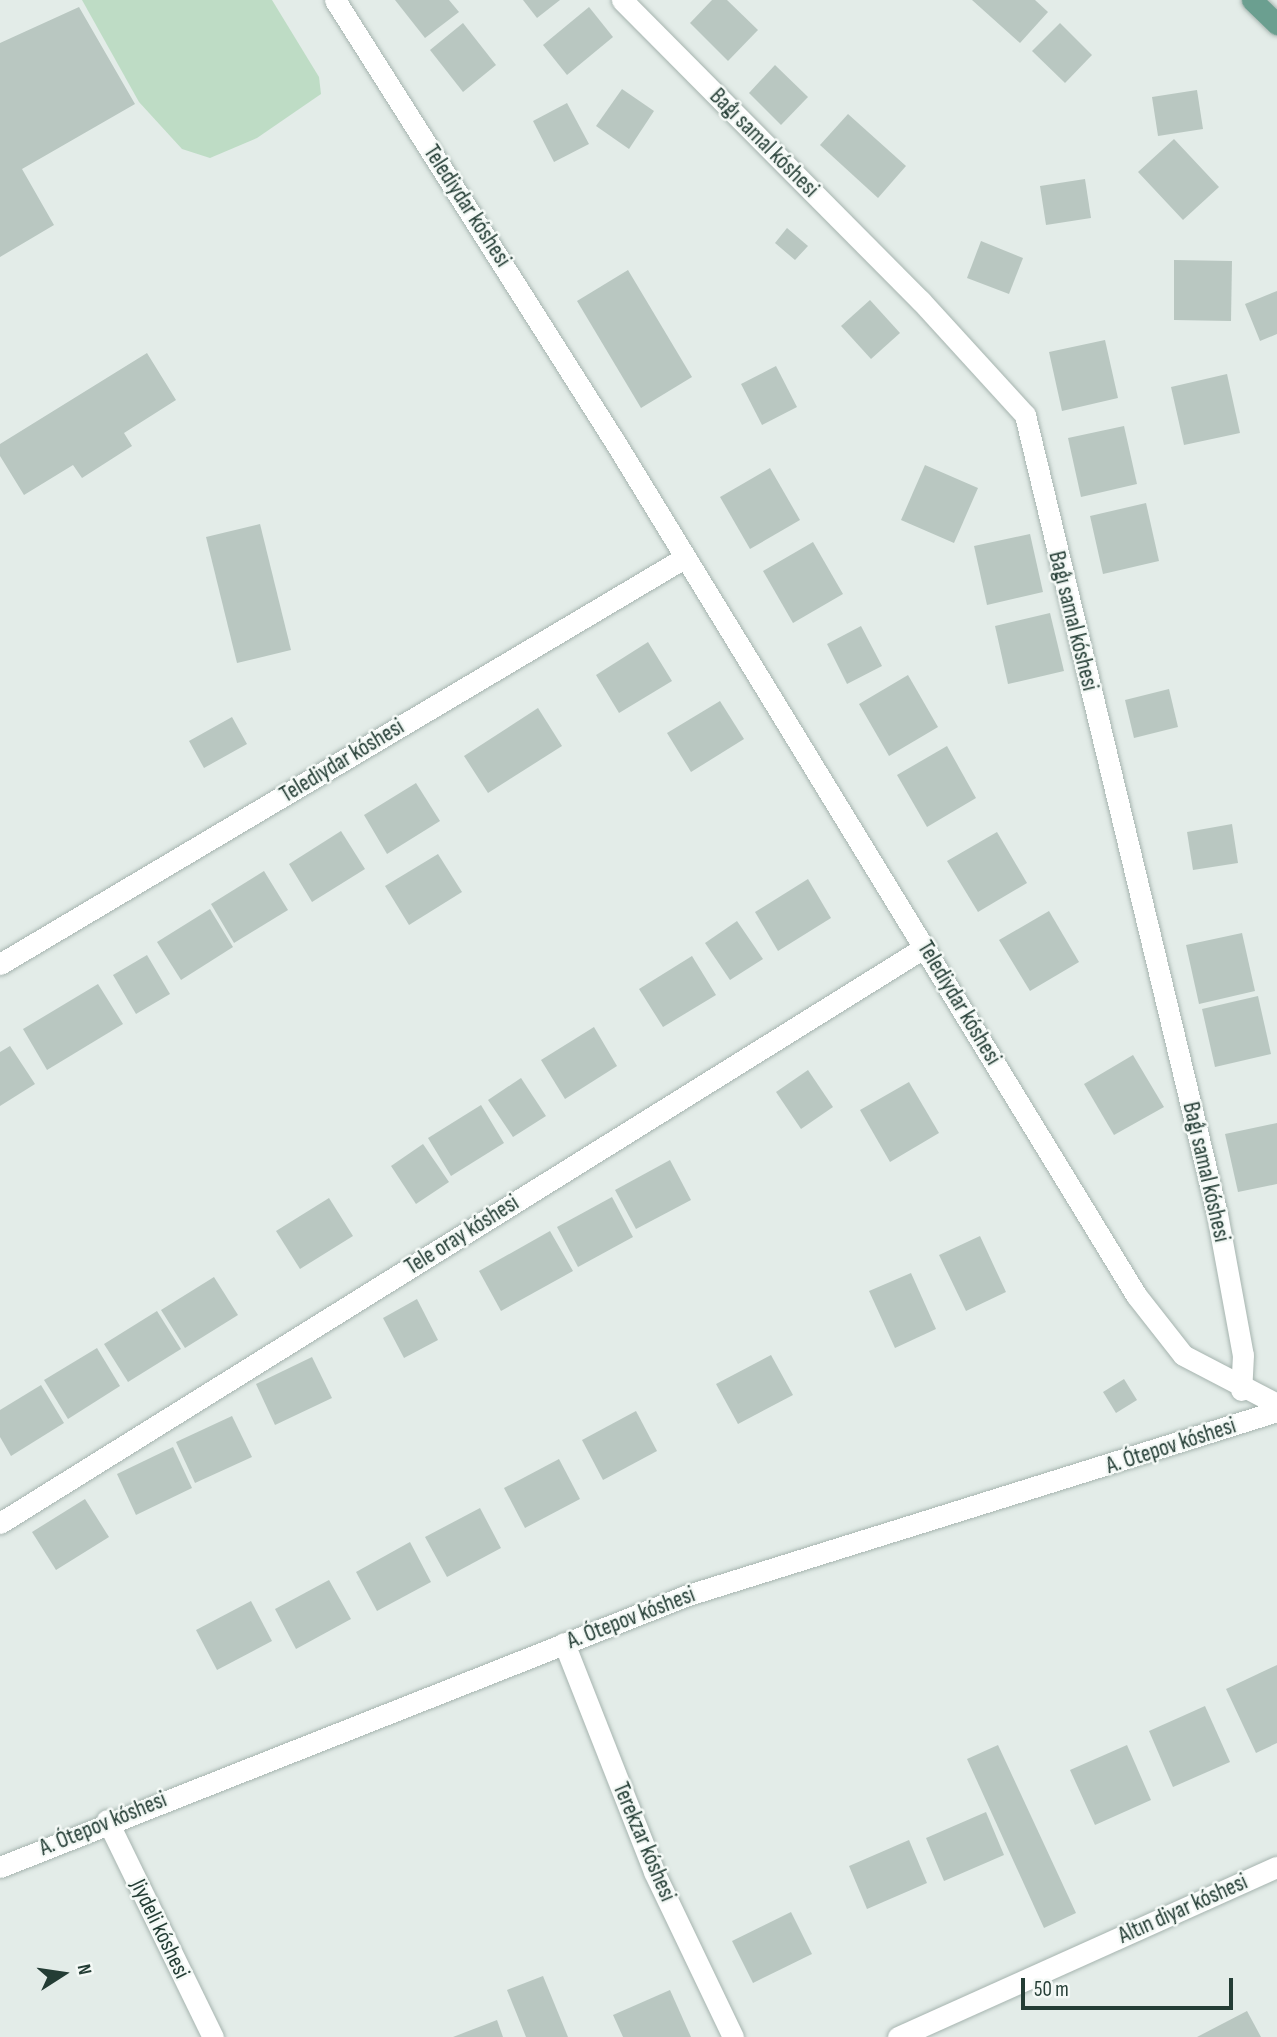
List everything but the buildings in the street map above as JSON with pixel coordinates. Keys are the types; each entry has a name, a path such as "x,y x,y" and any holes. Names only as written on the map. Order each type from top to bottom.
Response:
{"main road":[{"path":"1252,0 1277,24"}],"street":[{"name":"Telediydar kóshesi","path":"335,0 925,947 1136,1295 1183,1355 1241,1390 1277,1404"},
{"name":"Baǵı samal kóshesi","path":"622,0 921,301 1025,415 1214,1200 1243,1355 1241,1390"},
{"name":"Telediydar kóshesi","path":"0,964 684,558"},
{"name":"Tele oray kóshesi","path":"0,1523 925,947"},
{"name":"A. Ótepov kóshesi","path":"0,1867 107,1821 685,1596 1277,1411"},
{"name":"Terekzar kóshesi","path":"564,1643 654,1872 733,2037"},
{"name":"Jiydeli kóshesi","path":"107,1821 213,2037"},
{"name":"Altın diyar kóshesi","path":"898,2037 1277,1867"}],"green space":[{"path":"82,0 272,0 319,77 321,94 257,138 210,158 182,149 139,102"}]}
